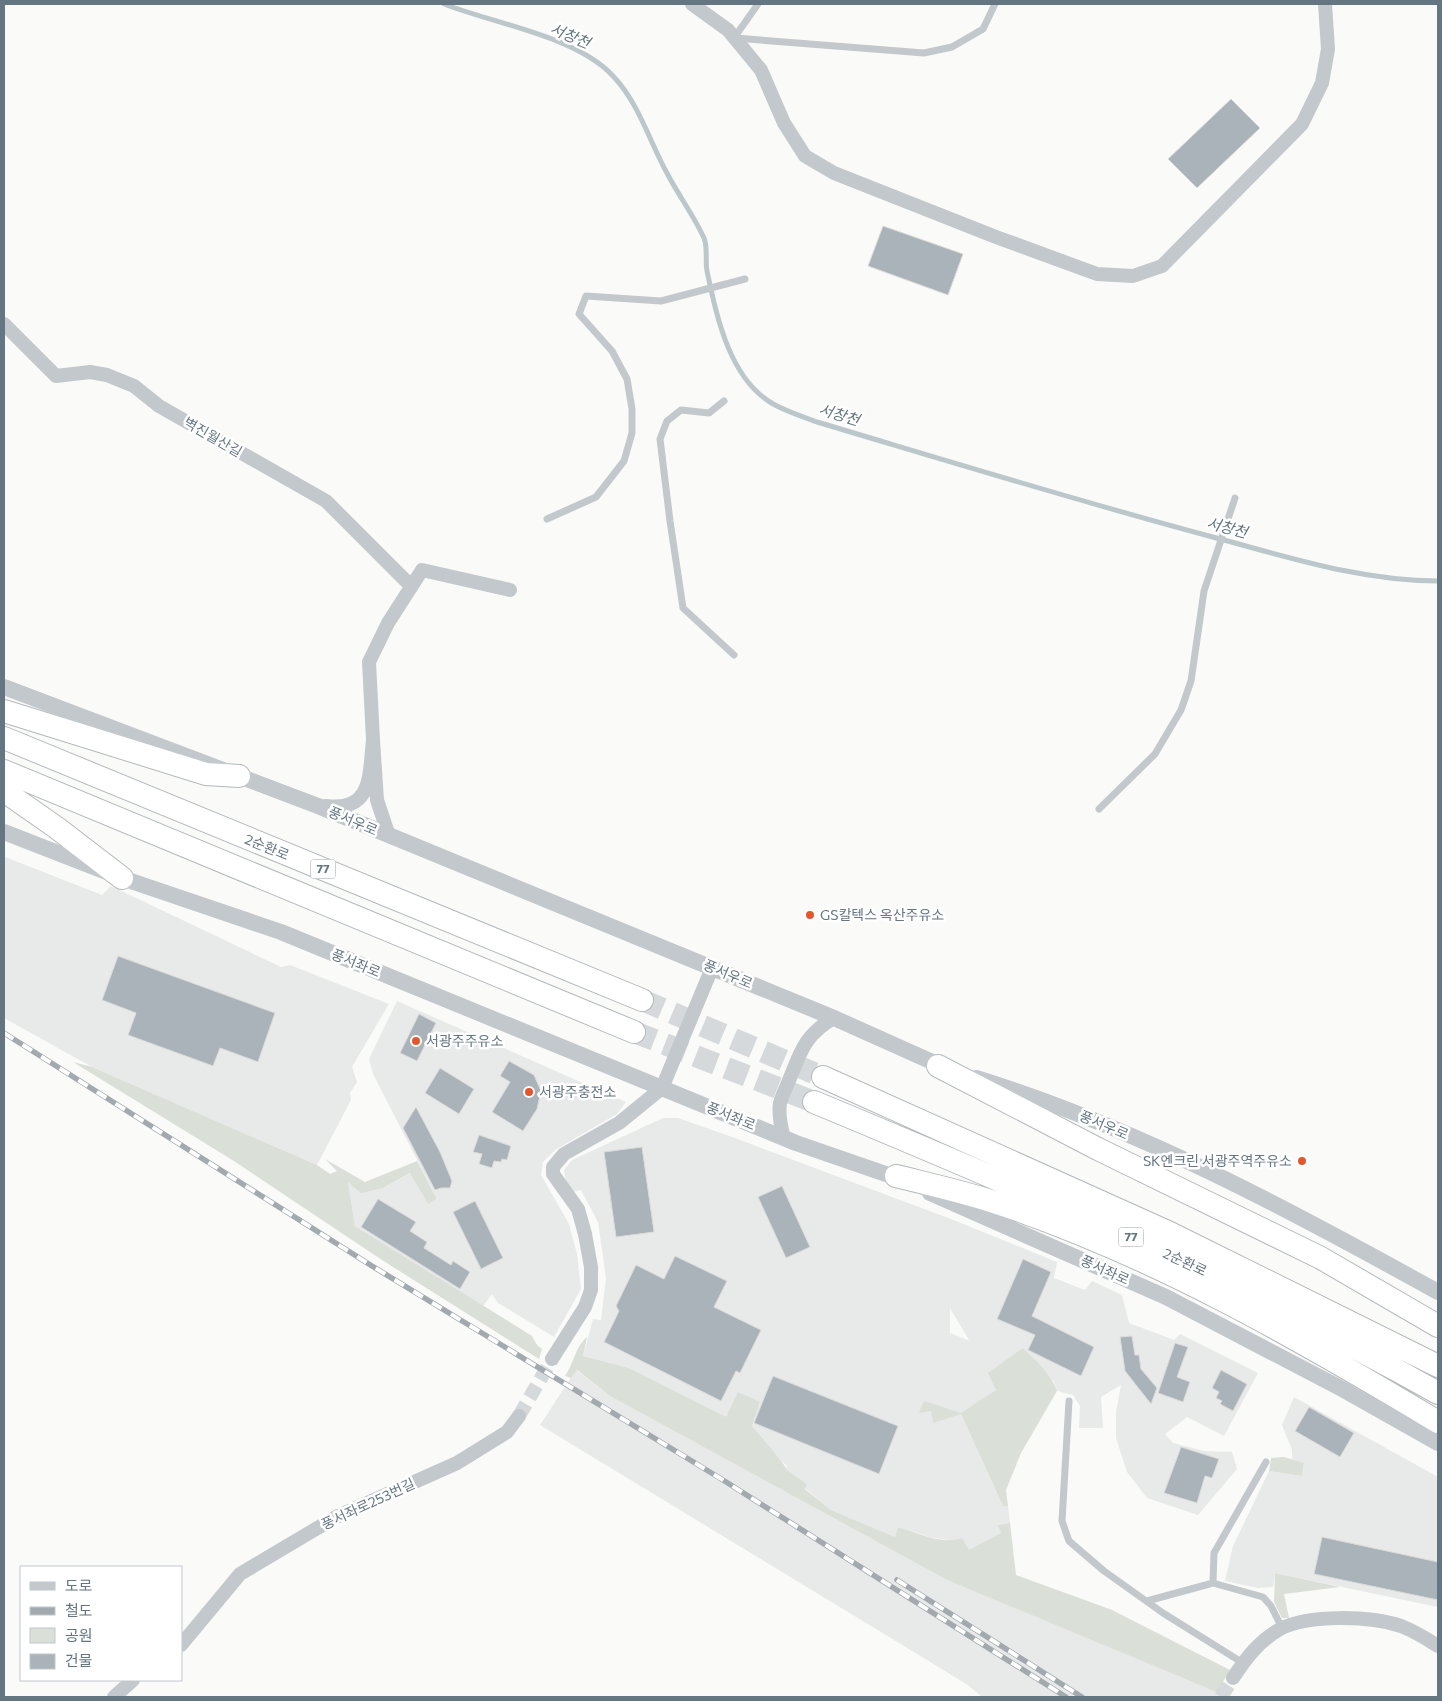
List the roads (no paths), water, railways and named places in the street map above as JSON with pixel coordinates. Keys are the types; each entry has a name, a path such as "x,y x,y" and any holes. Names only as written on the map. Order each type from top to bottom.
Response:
{"highway":[{"path":"4,710 206,774 239,776"},
{"name":"2순환로","path":"4,738 642,1000"},
{"name":"77","path":"4,771 634,1032"},
{"path":"4,791 122,878"},
{"path":"938,1066 1098,1149 1320,1258 1438,1326"},
{"name":"2순환로","path":"823,1077 1170,1233 1438,1366"},
{"name":"2순환로","path":"814,1102 1040,1197 1195,1266 1438,1393"},
{"path":"896,1176 991,1201 1055,1225 1140,1261 1201,1289 1314,1350 1438,1422"}],"street":[{"path":"692,4 728,30 761,70 784,123 805,156 834,173 996,237 1097,274 1133,276 1162,266 1302,124 1322,83 1328,49 1325,4"},
{"name":"벽진월산길","path":"4,324 56,376 90,372 107,375 134,386 159,406 326,501 410,585"},
{"path":"389,836 377,800 369,662 381,636 410,585 422,570 510,590"},
{"name":"풍서우로","path":"4,687 318,806 834,1018 938,1066 1038,1097 1133,1138 1304,1217 1438,1292"},
{"path":"318,806 342,808 359,800 366,790 369,779 373,740"},
{"name":"풍서좌로","path":"4,832 122,878 282,932 784,1138 896,1176 1166,1297 1344,1390 1438,1443"},
{"path":"552,1359 585,1306 591,1290 591,1267 578,1209 553,1174 553,1167 564,1154 619,1123 662,1088 712,968"},
{"path":"784,1138 780,1118 780,1103 801,1048 808,1038 821,1026 834,1018"},
{"name":"풍서좌로253번길","path":"182,1644 240,1574 336,1516 457,1463 507,1432 519,1416"},
{"path":"1233,1678 1254,1649 1282,1628 1305,1621 1325,1619 1380,1622 1401,1626 1438,1646"},
{"path":"114,1697 132,1681"}],"lane":[{"path":"734,38 758,4"},
{"path":"734,38 924,53 952,47 983,29 995,4"},
{"path":"548,519 596,497 624,461 632,433 632,409 628,379 612,352 579,314 586,296 661,301 745,279"},
{"path":"724,402 709,413 681,410 667,421 660,439 670,521 684,608 734,655"},
{"path":"1099,809 1154,754 1181,710 1192,681 1208,576 1234,501"},
{"path":"1069,1401 1062,1521 1069,1542 1147,1601 1243,1663"},
{"path":"1213,1583 1214,1553 1266,1462"},
{"path":"1147,1601 1213,1583 1263,1597 1271,1606 1282,1628"}],"waterway":[{"name":"서창천","path":"444,4 557,41 597,62 613,76 630,98 668,175 704,238 707,271 721,328 736,364 747,381 775,405 817,422 964,466 1111,509 1294,559 1380,577 1438,581"}],"tunnel":[{"path":"642,1000 823,1077"},
{"path":"634,1032 814,1102"},
{"path":"519,1416 552,1359"},
{"path":"1221,1697 1233,1678"}],"railway":[{"path":"4,1033 372,1266 723,1480 1066,1697"},
{"path":"897,1580 1082,1697"}],"place":[{"name":"GS칼텍스 옥산주유소","path":"810,915"},
{"name":"서광주주유소","path":"416,1041"},
{"name":"서광주충전소","path":"529,1092"},
{"name":"SK엔크린 서광주역주유소","path":"1302,1161"}]}
